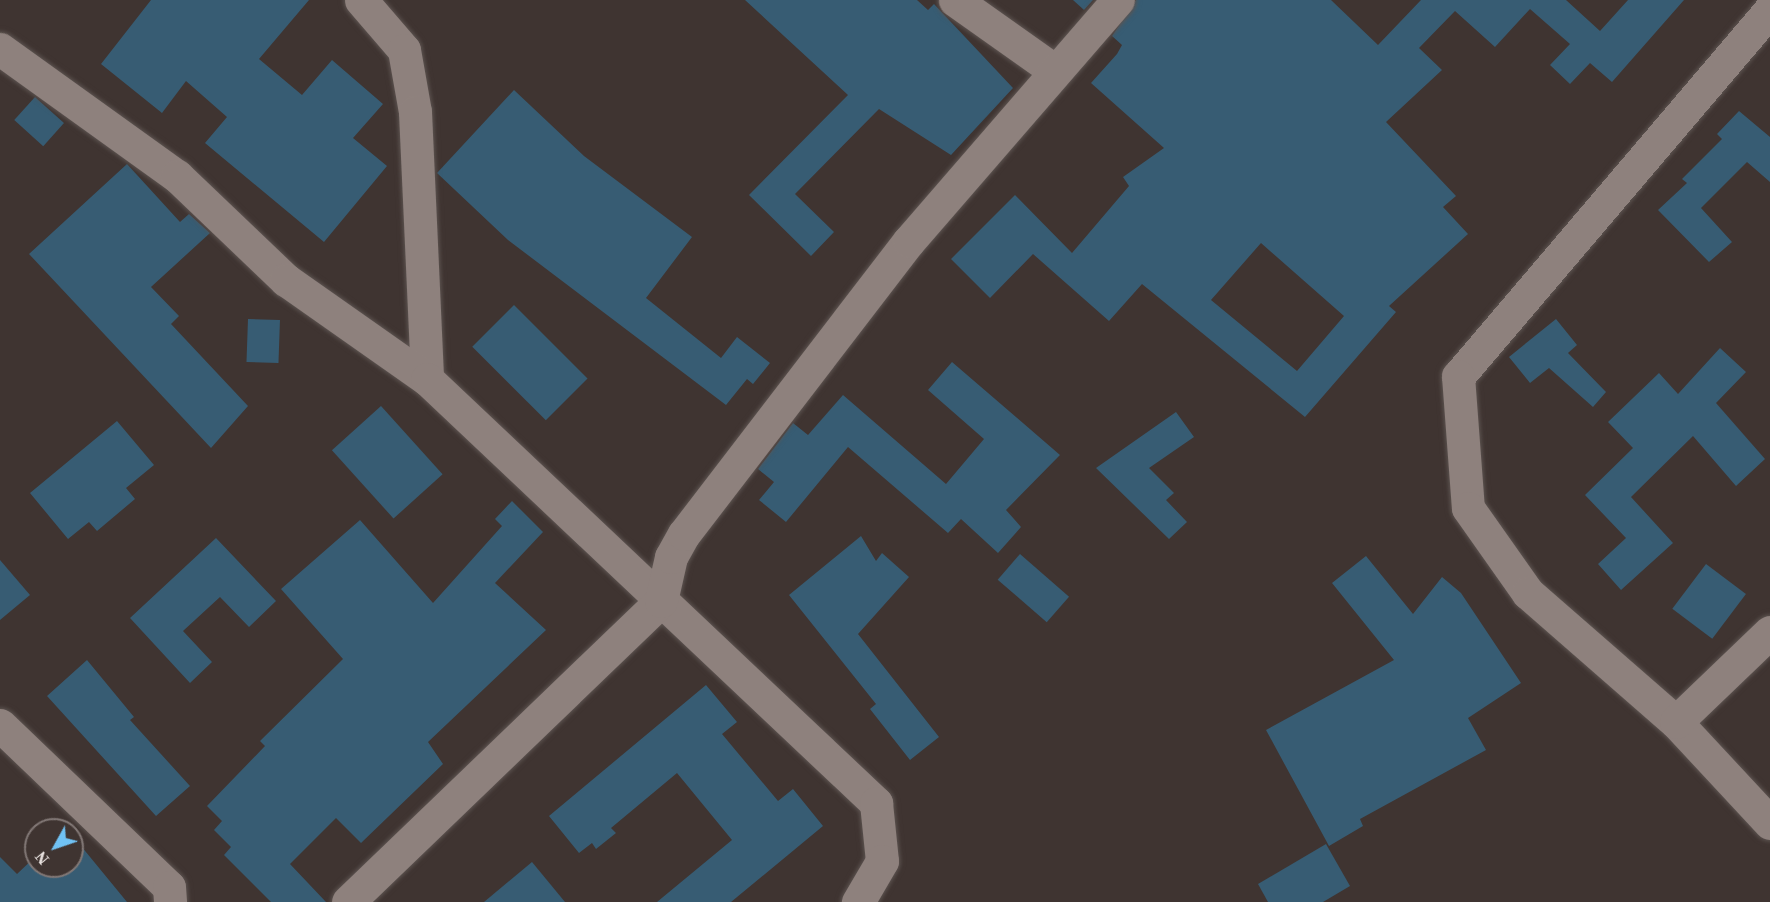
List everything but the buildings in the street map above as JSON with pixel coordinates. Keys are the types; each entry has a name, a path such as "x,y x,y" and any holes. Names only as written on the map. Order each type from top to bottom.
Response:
{"street":[{"path":"361,0 404,50 413,102 427,379"},
{"path":"955,0 1054,70"},
{"path":"348,902 662,601 671,557 684,534 909,241 1054,70 1118,0"},
{"path":"1770,10 1458,376 1468,508 1528,593 1676,722 1770,823"},
{"path":"0,50 168,169 286,280 427,379 876,803 882,861 858,902"},
{"path":"1676,722 1770,632"},
{"path":"0,725 169,887 170,902"}]}
